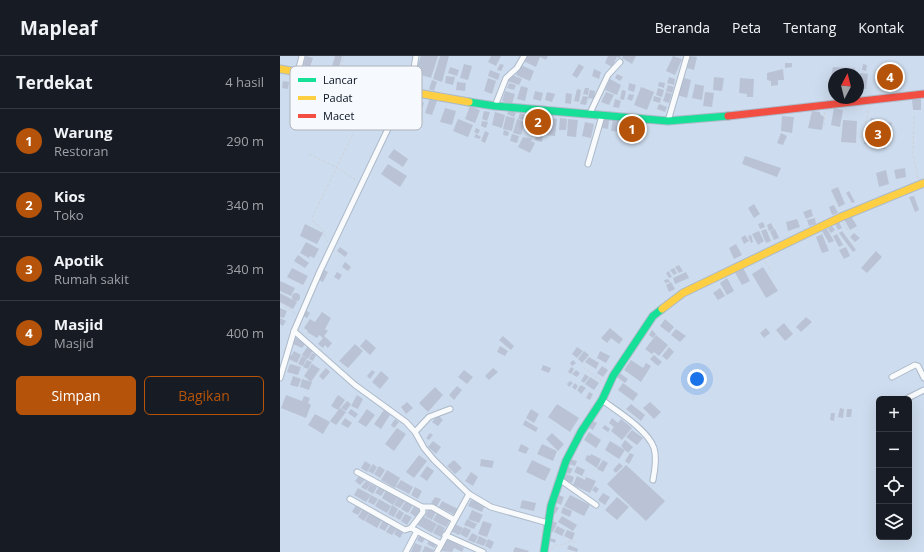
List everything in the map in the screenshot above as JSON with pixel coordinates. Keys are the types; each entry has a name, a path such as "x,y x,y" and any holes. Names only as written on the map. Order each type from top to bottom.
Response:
{"street":[{"path":"299,66 302,56"},
{"path":"414,66 416,56"},
{"path":"495,106 506,78 517,68 524,56"},
{"path":"669,117 687,56"},
{"path":"590,111 608,75 620,62"},
{"path":"422,92 495,106 590,111 602,116 669,117 754,114 924,94"},
{"path":"588,164 602,116"},
{"path":"280,378 300,316 331,246 389,130"},
{"path":"544,551 551,506 559,479 581,432 602,400 608,386 653,316 683,293 841,217 922,184"},
{"path":"294,331 355,385 396,413 415,432 424,448 434,460 469,494 491,507 548,523"},
{"path":"892,377 915,365 918,366 924,378"},
{"path":"912,396 924,390"},
{"path":"602,400 636,426 647,437 654,448 655,467 653,480"},
{"path":"415,432 429,417 450,409"},
{"path":"357,472 422,507 432,507 453,519"},
{"path":"559,479 596,505"},
{"path":"437,552 453,519 469,494"},
{"path":"350,499 405,530 411,528 423,512 422,507"},
{"path":"411,528 441,544"},
{"path":"406,552 417,531"},
{"path":"445,535 483,552"},
{"path":"466,552 469,546"}],"path":[{"path":"341,66 344,56"},
{"path":"862,138 870,100"},
{"path":"824,125 826,105"},
{"path":"914,116 913,154 922,184"},
{"path":"331,246 325,237 324,231 312,220 353,134"},
{"path":"309,154 336,167 362,184"},
{"path":"841,217 850,232"},
{"path":"760,257 772,272"},
{"path":"280,302 300,316"},
{"path":"583,367 608,386"},
{"path":"544,551 551,549 556,545 564,545 567,542 578,542"}],"building":[{"path":"306,56 313,58 310,66 303,65"},
{"path":"335,56 342,56 339,66 332,66"},
{"path":"421,56 438,56 431,78 422,75 422,66 417,66"},
{"path":"440,56 449,56 442,82 433,79"},
{"path":"491,56 501,56 496,66 488,62"},
{"path":"526,56 548,56 546,60 540,57 536,67 523,61"},
{"path":"608,56 621,56 620,58 617,57 612,67 605,63"},
{"path":"623,56 636,56 632,64 622,58"},
{"path":"673,56 682,59 675,75 666,71"},
{"path":"690,56 697,57 694,70 687,68"},
{"path":"785,63 792,63 792,67 785,68"},
{"path":"464,64 472,66 468,80 460,78"},
{"path":"500,64 504,65 501,71 497,70"},
{"path":"579,64 584,67 577,78 572,75"},
{"path":"863,64 867,65 866,71 862,68"},
{"path":"521,65 534,71 530,81 516,75"},
{"path":"450,67 459,70 457,76 448,73"},
{"path":"833,67 855,68 833,68"},
{"path":"594,69 601,72 599,79 592,76"},
{"path":"783,69 784,80 778,80 778,85 771,86 771,81 767,80 767,73"},
{"path":"885,69 894,69 895,84 886,85"},
{"path":"490,70 500,74 498,80 488,76"},
{"path":"510,74 522,79 519,85 507,81"},
{"path":"617,74 623,77 620,81 615,78"},
{"path":"864,74 868,74 866,89 864,89"},
{"path":"446,76 455,77 453,85 445,83"},
{"path":"669,77 675,79 674,85 667,83"},
{"path":"681,77 691,80 687,98 677,95"},
{"path":"714,77 724,78 722,91 713,90"},
{"path":"488,78 496,81 492,94 484,91"},
{"path":"740,78 754,79 753,97 747,97 747,94 739,93"},
{"path":"610,79 621,85 617,95 605,90"},
{"path":"432,80 437,82 434,91 429,89"},
{"path":"283,81 289,82 288,89 282,88"},
{"path":"457,82 466,83 465,91 456,90"},
{"path":"659,82 665,83 664,88 658,86"},
{"path":"509,83 516,85 514,90 507,88"},
{"path":"629,83 636,85 634,92 628,90"},
{"path":"695,84 704,86 702,100 692,98"},
{"path":"668,85 674,87 672,93 666,91"},
{"path":"521,86 528,88 525,101 517,99"},
{"path":"641,87 654,92 647,110 634,105"},
{"path":"585,88 589,88 588,95 583,94"},
{"path":"658,88 664,90 662,97 656,95"},
{"path":"577,89 581,90 579,102 574,101"},
{"path":"590,90 595,91 594,99 588,98"},
{"path":"622,90 626,91 624,100 620,99"},
{"path":"505,91 515,94 512,104 502,101"},
{"path":"535,91 543,93 541,101 533,99"},
{"path":"547,92 555,94 552,102 545,100"},
{"path":"606,92 614,95 609,105 601,102"},
{"path":"666,92 672,94 669,103 663,101"},
{"path":"705,92 714,93 712,107 703,106"},
{"path":"566,93 572,94 571,104 565,103"},
{"path":"629,94 634,95 632,101 627,99"},
{"path":"583,96 588,97 586,105 580,104"},
{"path":"654,96 661,98 660,103 653,101"},
{"path":"430,98 437,101 432,115 425,113"},
{"path":"921,98 921,110 913,110 912,99"},
{"path":"615,99 621,101 619,108 613,107"},
{"path":"659,104 667,107 665,112 657,109"},
{"path":"470,106 480,110 475,123 465,119"},
{"path":"445,108 456,111 452,125 440,122"},
{"path":"834,108 843,110 840,127 831,125"},
{"path":"509,110 516,113 514,117 507,114"},
{"path":"484,111 490,112 487,121 482,119"},
{"path":"812,111 820,112 820,114 824,117 822,130 808,128"},
{"path":"495,112 505,115 502,128 492,125"},
{"path":"520,113 526,115 524,120 518,119"},
{"path":"535,114 544,116 541,130 532,128"},
{"path":"506,116 515,118 512,131 503,129"},
{"path":"782,116 794,117 792,133 781,131"},
{"path":"550,118 557,119 555,136 544,135 544,126 546,127 547,120 550,121"},
{"path":"560,118 567,119 566,130 559,130"},
{"path":"613,118 624,120 623,132 611,131"},
{"path":"632,118 638,122 635,127 638,127 635,139 626,136 627,132 624,131"},
{"path":"871,118 892,123 885,149 864,144"},
{"path":"458,119 473,125 468,137 453,131"},
{"path":"517,119 525,122 521,135 513,133"},
{"path":"568,119 578,120 576,137 567,136"},
{"path":"604,120 609,120 608,129 602,128"},
{"path":"843,120 857,121 856,143 841,142"},
{"path":"482,121 488,122 486,128 481,126"},
{"path":"585,122 594,124 591,138 582,136"},
{"path":"476,128 480,130 478,134 474,132"},
{"path":"504,130 509,132 508,136 503,135"},
{"path":"485,131 489,133 485,143 481,141"},
{"path":"536,132 543,134 542,142 535,140"},
{"path":"781,133 787,136 783,145 777,143"},
{"path":"476,134 481,137 479,139 474,137"},
{"path":"512,134 519,136 517,143 510,141"},
{"path":"523,137 532,139 531,141 535,143 530,153 518,147"},
{"path":"394,149 408,159 403,167 388,157"},
{"path":"745,156 781,168 777,177 742,164"},
{"path":"388,164 407,176 400,187 381,174"},
{"path":"905,168 906,177 896,179 894,170"},
{"path":"886,170 889,184 879,187 876,173"},
{"path":"838,187 845,204 839,207 831,190"},
{"path":"849,191 855,202 852,203 846,193"},
{"path":"914,196 919,210 915,212 909,197"},
{"path":"754,204 760,214 754,218 748,208"},
{"path":"834,205 838,213 832,215 829,207"},
{"path":"811,209 813,216 806,219 803,212"},
{"path":"851,216 857,226 850,230 844,219"},
{"path":"815,218 816,224 809,226 807,220"},
{"path":"797,219 800,227 788,231 786,222"},
{"path":"763,222 765,227 760,229 758,224"},
{"path":"839,222 842,228 838,230 835,224"},
{"path":"771,223 774,229 769,231 767,225"},
{"path":"305,224 323,233 317,244 300,236"},
{"path":"832,226 835,230 831,233 828,229"},
{"path":"766,229 771,241 766,243 761,231"},
{"path":"775,229 779,238 774,240 770,231"},
{"path":"827,229 834,241 829,243 822,231"},
{"path":"759,231 764,241 758,245 752,234"},
{"path":"842,231 856,250 853,252 839,233"},
{"path":"854,233 860,238 855,242 850,237"},
{"path":"822,234 829,251 822,253 816,237"},
{"path":"837,234 843,245 839,247 833,236"},
{"path":"745,235 749,241 744,244 741,238"},
{"path":"751,235 753,242 751,243 748,236"},
{"path":"306,242 319,249 314,258 310,256 309,258 300,253"},
{"path":"736,244 742,255 734,259 729,248"},
{"path":"340,247 348,253 345,257 337,251"},
{"path":"846,247 850,256 844,259 839,250"},
{"path":"876,251 882,257 867,273 861,268"},
{"path":"298,255 309,263 305,268 294,261"},
{"path":"345,262 351,267 348,271 342,267"},
{"path":"679,265 683,271 679,273 675,267"},
{"path":"742,266 750,281 742,285 734,271"},
{"path":"763,267 778,291 766,298 752,274"},
{"path":"292,268 308,276 303,285 287,277"},
{"path":"674,268 677,273 674,275 670,270"},
{"path":"322,269 328,272 323,282 317,279"},
{"path":"669,271 672,277 669,278 666,273"},
{"path":"337,272 342,275 339,280 334,277"},
{"path":"686,272 689,278 675,284 673,278"},
{"path":"727,278 734,291 727,295 720,283"},
{"path":"668,279 670,282 665,283 664,280"},
{"path":"280,281 295,288 291,296 280,291"},
{"path":"671,282 675,289 669,292 666,285"},
{"path":"720,288 725,296 718,300 713,293"},
{"path":"280,293 297,302 293,309 280,302"},
{"path":"296,293 299,294 299,300 296,301 293,300 292,297 293,294"},
{"path":"280,308 287,311 284,318 280,317"},
{"path":"305,310 310,313 307,318 302,315"},
{"path":"322,312 331,318 325,329 328,331 324,336 332,343 328,348 325,345 323,348 318,344 323,338 319,335 317,338 307,332 308,331 304,328 310,319 315,322"},
{"path":"806,317 812,322 801,332 796,327"},
{"path":"280,318 286,321 283,326 280,324"},
{"path":"665,319 674,327 669,333 660,326"},
{"path":"784,323 793,334 785,341 776,330"},
{"path":"610,328 623,339 619,344 611,338 607,343 601,338"},
{"path":"766,328 770,333 764,338 760,333"},
{"path":"676,329 686,336 680,342 671,335"},
{"path":"652,330 656,334 653,338 649,335"},
{"path":"656,335 668,345 659,356 654,352 652,354 645,349"},
{"path":"503,336 514,346 511,350 499,340"},
{"path":"295,337 305,344 302,348 291,343"},
{"path":"366,339 376,348 370,355 360,346"},
{"path":"355,344 363,351 348,368 339,361"},
{"path":"500,346 508,351 505,356 497,352"},
{"path":"307,347 313,350 308,359 302,355"},
{"path":"577,347 583,351 577,358 572,354"},
{"path":"669,347 674,352 667,360 662,356"},
{"path":"294,351 301,355 297,363 287,358 289,355 291,356"},
{"path":"584,351 589,355 582,363 578,359"},
{"path":"600,351 610,356 606,363 597,358"},
{"path":"312,353 316,355 313,361 309,359"},
{"path":"654,355 662,362 658,366 650,359"},
{"path":"302,356 307,358 303,366 298,364"},
{"path":"589,357 599,363 596,369 585,362"},
{"path":"307,360 312,362 308,369 303,367"},
{"path":"573,360 576,363 572,366 570,363"},
{"path":"631,360 643,368 646,363 651,366 641,382 624,370"},
{"path":"290,364 301,367 298,375 287,372"},
{"path":"312,364 320,369 311,382 304,376"},
{"path":"543,365 551,368 549,373 541,370"},
{"path":"602,366 608,370 603,377 597,373"},
{"path":"571,367 574,369 571,374 568,372"},
{"path":"326,368 330,372 323,380 319,376"},
{"path":"493,368 498,372 489,380 485,376"},
{"path":"372,370 375,372 370,379 367,376"},
{"path":"464,370 473,377 467,384 458,377"},
{"path":"576,370 580,373 577,377 572,374"},
{"path":"381,371 389,378 380,389 372,382"},
{"path":"617,371 628,379 625,383 614,375"},
{"path":"585,374 589,377 584,383 581,381"},
{"path":"293,376 301,379 298,387 290,385"},
{"path":"590,377 599,383 594,390 585,384"},
{"path":"302,379 312,382 309,390 300,387"},
{"path":"570,381 573,383 569,387 567,384"},
{"path":"575,383 578,386 575,390 572,387"},
{"path":"623,383 638,394 633,401 618,390"},
{"path":"581,385 586,388 581,394 577,390"},
{"path":"457,386 462,390 454,400 449,395"},
{"path":"435,387 443,395 428,412 419,403"},
{"path":"589,392 593,394 590,400 586,398"},
{"path":"286,395 302,401 304,396 310,398 308,403 311,405 306,418 281,408"},
{"path":"338,395 345,400 338,410 331,406"},
{"path":"357,395 363,399 358,409 351,406"},
{"path":"347,401 351,404 346,411 341,408"},
{"path":"407,402 413,408 406,414 401,407"},
{"path":"650,402 661,412 654,419 643,408"},
{"path":"557,404 579,418 570,432 548,417"},
{"path":"631,404 645,415 641,421 626,409"},
{"path":"340,408 346,412 336,425 330,421"},
{"path":"840,408 844,409 843,418 838,417"},
{"path":"351,409 358,414 355,418 348,413"},
{"path":"367,409 375,415 366,427 358,422"},
{"path":"531,409 539,414 534,423 526,418"},
{"path":"847,409 852,409 851,417 846,417"},
{"path":"384,410 390,415 381,429 374,424"},
{"path":"831,413 835,413 834,421 830,420"},
{"path":"315,414 330,422 323,434 308,425"},
{"path":"438,415 443,420 438,426 432,422"},
{"path":"345,418 352,423 348,428 341,424"},
{"path":"612,418 618,423 621,419 632,428 622,440 611,431 614,427 609,423"},
{"path":"395,419 399,422 394,428 391,425"},
{"path":"525,420 538,428 536,432 523,425"},
{"path":"591,420 597,423 593,430 587,427"},
{"path":"605,425 610,429 608,432 602,428"},
{"path":"397,428 406,434 394,451 385,444"},
{"path":"632,430 643,438 637,445 626,437"},
{"path":"589,432 601,440 596,448 584,440"},
{"path":"430,433 433,435 429,440 426,438"},
{"path":"552,433 564,444 558,451 546,439"},
{"path":"625,440 633,447 628,453 621,446"},
{"path":"433,441 441,447 436,454 428,447"},
{"path":"610,441 625,450 619,459 605,450"},
{"path":"521,444 529,448 526,454 518,451"},
{"path":"542,444 557,451 553,461 537,454"},
{"path":"630,453 634,455 629,464 625,461"},
{"path":"591,454 601,459 597,468 585,460 587,455 590,456"},
{"path":"419,455 427,461 414,478 406,472"},
{"path":"481,459 494,461 492,468 480,466"},
{"path":"570,459 577,461 575,466 569,464"},
{"path":"454,460 462,468 455,474 447,466"},
{"path":"532,460 551,469 545,481 526,472"},
{"path":"603,460 608,463 603,472 597,469"},
{"path":"365,461 371,465 367,472 361,468"},
{"path":"619,463 623,466 616,473 613,470"},
{"path":"373,464 377,467 373,474 368,471"},
{"path":"626,465 665,501 646,521 607,484"},
{"path":"379,466 385,470 380,478 374,474"},
{"path":"427,466 434,471 427,481 420,476"},
{"path":"566,466 573,469 570,474 563,471"},
{"path":"577,466 585,470 582,476 574,472"},
{"path":"387,470 400,478 395,488 381,480"},
{"path":"471,472 478,477 473,486 465,481"},
{"path":"567,474 574,477 572,483 564,480"},
{"path":"359,476 365,480 360,485 355,481"},
{"path":"577,476 585,480 586,477 596,481 590,493 573,485"},
{"path":"401,480 413,487 409,494 396,487"},
{"path":"366,481 371,484 366,490 361,487"},
{"path":"371,484 377,487 373,494 367,490"},
{"path":"595,486 599,489 596,493 592,490"},
{"path":"379,487 385,490 381,496 375,493"},
{"path":"415,487 422,491 418,499 411,495"},
{"path":"358,488 371,495 366,502 354,495"},
{"path":"386,490 398,497 393,505 382,498"},
{"path":"603,493 610,497 605,505 598,500"},
{"path":"371,495 378,499 374,505 368,502"},
{"path":"558,495 564,497 561,505 555,502"},
{"path":"570,495 590,505 584,516 564,506"},
{"path":"398,497 405,501 400,508 394,505"},
{"path":"435,497 441,499 437,506 431,503"},
{"path":"617,497 629,507 617,520 605,510"},
{"path":"379,499 391,506 387,513 375,506"},
{"path":"471,500 485,505 482,512 468,506"},
{"path":"522,500 536,503 534,511 520,508"},
{"path":"406,501 413,505 408,513 401,509"},
{"path":"442,501 458,509 455,515 439,507"},
{"path":"356,505 362,509 358,515 352,512"},
{"path":"392,505 398,509 394,517 388,514"},
{"path":"414,506 420,509 416,517 410,513"},
{"path":"555,506 559,508 555,514 552,513"},
{"path":"563,507 572,511 570,517 561,513"},
{"path":"429,508 436,512 432,520 425,516"},
{"path":"363,509 369,513 364,521 358,517"},
{"path":"399,510 404,513 400,520 395,517"},
{"path":"472,510 483,515 479,523 468,519"},
{"path":"370,512 382,520 377,528 365,521"},
{"path":"437,513 450,520 446,527 433,520"},
{"path":"405,514 412,517 407,525 401,521"},
{"path":"423,516 437,524 432,533 418,525"},
{"path":"562,516 577,525 573,531 558,522"},
{"path":"467,519 477,524 474,529 464,525"},
{"path":"383,520 389,524 385,531 379,528"},
{"path":"483,521 492,524 487,537 478,534"},
{"path":"553,521 557,523 553,532 549,531"},
{"path":"391,524 397,528 392,535 386,532"},
{"path":"438,524 445,528 441,537 433,533"},
{"path":"455,524 463,528 459,535 451,531"},
{"path":"557,526 565,530 562,536 554,532"},
{"path":"464,527 471,530 467,538 460,534"},
{"path":"397,528 404,531 400,538 394,534"},
{"path":"567,530 575,533 572,540 564,536"},
{"path":"472,533 478,536 475,543 468,540"},
{"path":"420,534 426,537 422,543 417,540"},
{"path":"479,536 487,540 484,546 476,543"},
{"path":"551,538 556,540 555,543 550,541"},
{"path":"430,539 437,543 434,548 427,544"},
{"path":"447,539 464,548 462,552 454,548 452,552 441,551"},
{"path":"488,539 494,542 491,549 485,546"},
{"path":"415,543 422,546 420,552 411,552"},
{"path":"569,545 578,549 577,552 567,549"},
{"path":"425,546 434,550 433,552 422,552"},
{"path":"515,547 529,551 513,552"}],"traffic: fast":[{"path":"469,102 495,106 668,121 728,116"},
{"path":"544,552 551,506 566,461 581,432 602,400 613,376 653,316 662,309"}],"traffic: slow":[{"path":"280,69 290,71"},
{"path":"422,94 469,102"},
{"path":"662,309 683,293 841,217 924,183"}],"traffic: jam":[{"path":"728,116 924,94"}],"place":[{"name":"Masjid","path":"890,77"},
{"name":"Kios","path":"538,122"},
{"name":"Warung","path":"632,129"},
{"name":"Apotik","path":"878,134"}]}
